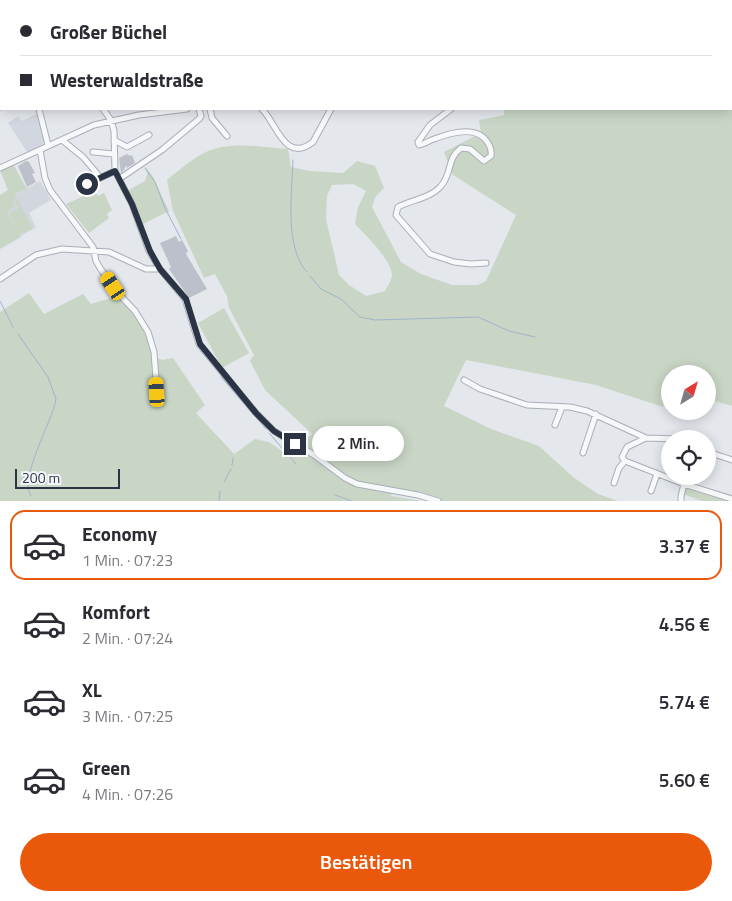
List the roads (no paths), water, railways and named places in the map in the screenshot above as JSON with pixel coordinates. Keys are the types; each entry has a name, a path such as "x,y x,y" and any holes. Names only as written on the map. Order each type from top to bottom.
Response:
{"street":[{"path":"39,110 48,146"},
{"path":"104,110 111,120 115,171 132,204 150,251 160,269 186,299 200,344 256,413 274,431 314,454 345,478 358,484 418,495 438,501"},
{"path":"0,168 83,129 111,120 175,110"},
{"path":"119,179 146,161 199,119 201,116 200,110"},
{"path":"210,110 212,118 227,136"},
{"path":"263,110 286,145 293,148 308,146 313,142 330,110"},
{"path":"450,110 430,125 418,142 419,145 433,139 458,133 474,133 481,135 488,143 491,156 484,161 470,149 461,148 452,157 442,186 429,194 398,207 396,215 430,254 454,262 486,263"},
{"path":"114,140 127,147 149,135"},
{"path":"63,140 83,157 100,177"},
{"path":"40,150 44,178 55,199 95,252 94,257 100,268 148,332 154,352 157,392"},
{"path":"93,152 114,154"},
{"path":"87,184 115,171"},
{"path":"0,279 36,255 74,249 115,253 146,269 160,269"},
{"path":"464,380 480,389 527,405 562,406 596,414 649,438 661,438"},
{"path":"555,425 562,406"},
{"path":"582,453 596,414"},
{"path":"614,483 619,468 624,461 623,452 627,447 649,438"},
{"path":"716,455 732,460"},
{"path":"624,461 661,475"},
{"path":"651,491 657,474"},
{"path":"681,501 684,485"},
{"path":"687,485 732,500"}],"waterway":[{"path":"293,160 292,234 300,262 307,272"},
{"path":"145,168 155,182 165,208 181,239"},
{"path":"310,276 321,289 341,299 360,317 375,320 478,317 509,331 535,337"},
{"path":"0,301 13,327"},
{"path":"18,334 48,377 56,399 32,463 28,488 31,496"},
{"path":"221,377 266,429"},
{"path":"269,433 296,464"},
{"path":"232,465 233,458"},
{"path":"224,482 231,469"},
{"path":"219,501 220,491"},
{"path":"335,495 352,501"}]}
